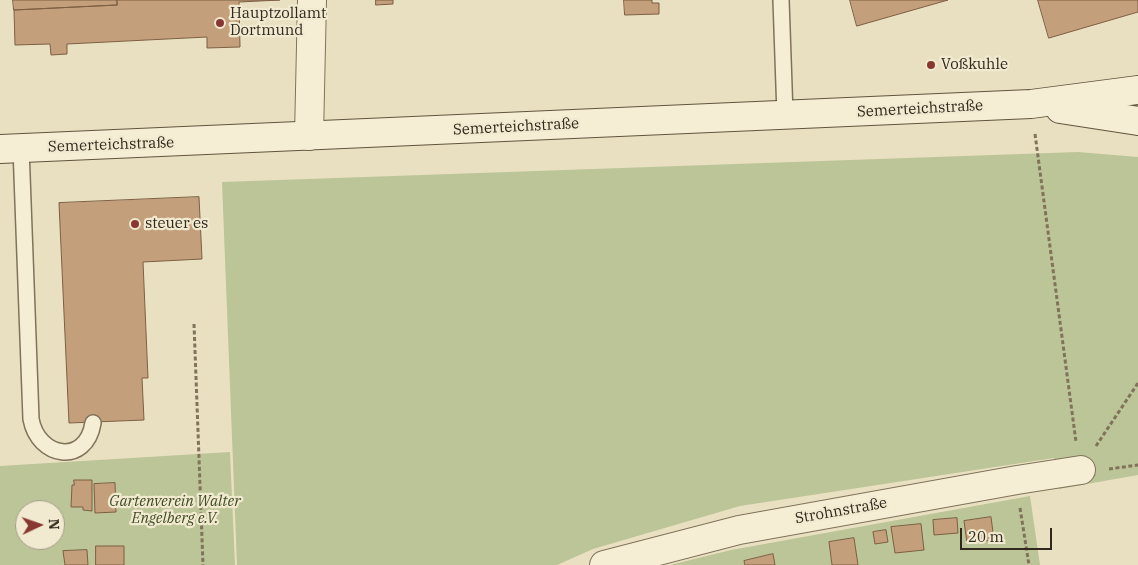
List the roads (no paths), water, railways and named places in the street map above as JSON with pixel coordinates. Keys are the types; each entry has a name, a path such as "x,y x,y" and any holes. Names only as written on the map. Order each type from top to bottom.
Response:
{"main road":[{"path":"309,136 312,0"},
{"name":"Semerteichstraße","path":"10,149 1031,104 1138,90"},
{"name":"Semerteichstraße","path":"1031,104 1138,121"},
{"name":"Strohnstraße","path":"604,565 739,530 1081,470"}],"lane":[{"path":"781,0 785,115"},
{"path":"10,149 33,427 38,438 46,446 54,450 69,452 83,445 88,439 93,422"}],"place":[{"name":"Hauptzollamt Dortmund","path":"220,23"},
{"name":"Voßkuhle","path":"931,65"},
{"name":"steuer es","path":"135,224"}],"park label":[{"name":"Gartenverein Walter Engelberg e.V.","path":"175,510"}]}
